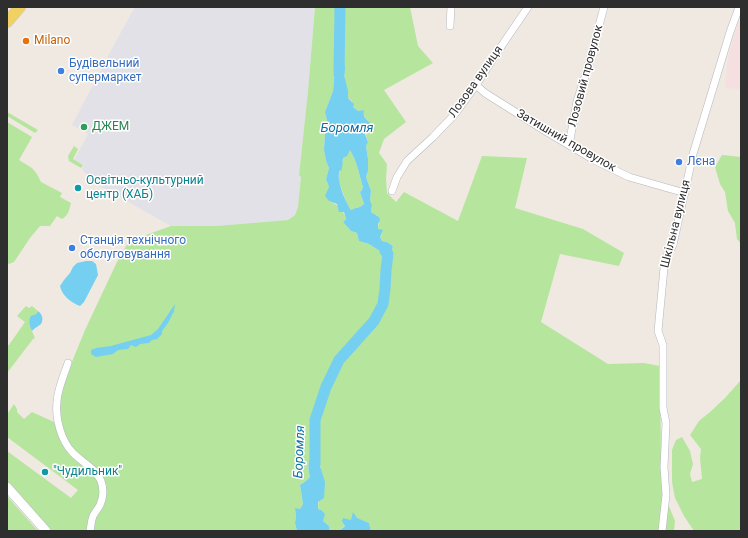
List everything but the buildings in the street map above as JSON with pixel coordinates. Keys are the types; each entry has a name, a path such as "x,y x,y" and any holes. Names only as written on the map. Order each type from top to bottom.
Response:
{"main road":[{"path":"7,22 20,7"}],"street":[{"path":"450,26 451,7"},
{"name":"Лозова вулиця","path":"392,191 397,177 407,161 448,122 476,85 528,7"},
{"name":"Лозовий провулок","path":"569,145 577,101 604,7"},
{"name":"Шкільна вулиця","path":"662,531 666,495 664,467 666,424 664,408 663,345 658,331 664,268 667,255 673,245 693,154 731,28 739,7"},
{"name":"Затишний провулок","path":"476,85 485,93 594,160 629,177 685,193"},
{"path":"68,363 57,401 57,411 62,435 66,445 96,474 101,481 103,490 103,498 94,515 90,531"},
{"path":"7,487 46,531"}],"shaded area":[{"path":"135,7 315,7 299,174 301,177 298,207 295,215 288,220 216,226 171,226 94,183 82,169 84,165 74,160 88,134 72,125"},
{"path":"738,23 741,24 741,76 739,89 725,88 728,58"}],"green space":[{"path":"315,7 410,7 418,46 433,63 384,90 406,122 384,139 379,153 387,164 387,193 396,202 404,192 458,221 482,156 527,158 515,208 583,229 624,253 619,266 560,254 541,322 608,364 644,363 660,366 661,460 664,494 675,521 674,531 371,531 369,523 356,519 350,521 339,531 330,531 329,526 323,521 321,510 318,509 321,469 315,450 309,463 310,477 300,485 303,504 300,509 295,509 295,523 297,531 51,531 7,482 7,451 71,498 78,490 7,437 7,412 8,413 14,404 17,412 24,419 32,412 54,422 63,446 67,452 89,471 96,470 75,452 66,438 59,413 61,392 85,330 116,264 129,241 171,226 216,226 288,220 295,215 298,207 301,177 299,175","holes":["335,68 345,69 344,77 348,98 352,101 353,107 358,111 364,110 368,141 366,146 368,159 368,171 366,177 371,191 371,212 379,217 378,229 382,233 380,237 382,241 393,246 386,263 383,253 369,244 359,241 357,233 351,231 343,222 346,219 342,210 329,201 329,187 326,179 329,168 324,150 325,133 328,125 325,112 333,91"]},
{"path":"7,112 38,130 35,133 7,116"},
{"path":"7,122 32,137 19,160 32,168 41,182 62,193 60,197 71,203 66,216 62,219 57,216 50,226 40,226 14,262 9,264 7,263"},
{"path":"74,146 78,149 73,159 83,165 81,168 69,161 68,156"},
{"path":"350,149 363,186 360,192 364,204 351,210 347,204 339,182 339,173 342,168 343,158"},
{"path":"722,155 741,157 741,244 737,239 735,223 728,211 725,192 720,184 715,167"},
{"path":"26,306 29,308 32,306 38,311 30,318 31,329 35,338 7,373 7,345 9,345 25,322 17,316"},
{"path":"741,380 741,531 694,531 675,498 672,482 672,450 676,440 682,437 690,451 693,464 690,474 692,482 702,479 700,458 701,449 690,435 699,421 725,398"},
{"path":"7,496 38,531 7,531"}],"water":[{"name":"Боромля","path":"339,60 344,62 344,75 348,98 354,104 353,107 358,111 364,110 365,118 370,123 371,130 365,134 368,142 366,146 368,171 366,177 371,191 371,212 379,217 380,220 378,229 383,230 380,237 382,241 393,246 387,264 383,253 369,244 359,241 357,233 351,231 343,222 346,219 344,212 339,212 337,204 329,201 325,196 329,187 326,179 329,168 324,150 325,133 328,125 325,112 333,91 335,68","holes":["350,150 363,186 360,192 364,204 351,210 342,192 339,182 339,173 342,170 343,158 347,156"]},
{"path":"92,261 96,264 98,275 84,302 80,306 68,299 61,290 60,286 77,263"},
{"path":"175,304 174,311 168,323 162,331 162,334 157,339 152,340 149,343 140,344 136,347 131,345 128,349 118,350 113,354 96,357 91,354 91,350 96,348 111,346 151,335 158,329"},
{"path":"38,311 41,314 42,322 32,331 30,317"},
{"name":"Боромля","path":"315,450 325,482 324,498 318,502 318,509 325,514 323,521 329,526 330,531 297,531 295,523 295,508 300,509 303,504 300,485 310,477 309,463"},
{"path":"353,512 357,518 369,523 371,531 339,531 345,526 342,521 343,518 351,520"}],"waterway":[{"name":"Боромля","path":"339,74 340,7"},
{"name":"Боромля","path":"315,464 315,420 326,387 339,360 374,321 383,304 388,254 385,251"}],"place":[{"name":"Milano","path":"26,41"},
{"name":"Будівельний супермаркет","path":"61,71"},
{"name":"ДЖЕМ","path":"84,127"},
{"name":"Лєна","path":"679,162"},
{"name":"Освітньо-культурний центр (ХАБ)","path":"78,188"},
{"name":"Cтанція технічного обслуговування","path":"72,248"},
{"name":"\"Чудильник\"","path":"45,472"}]}
